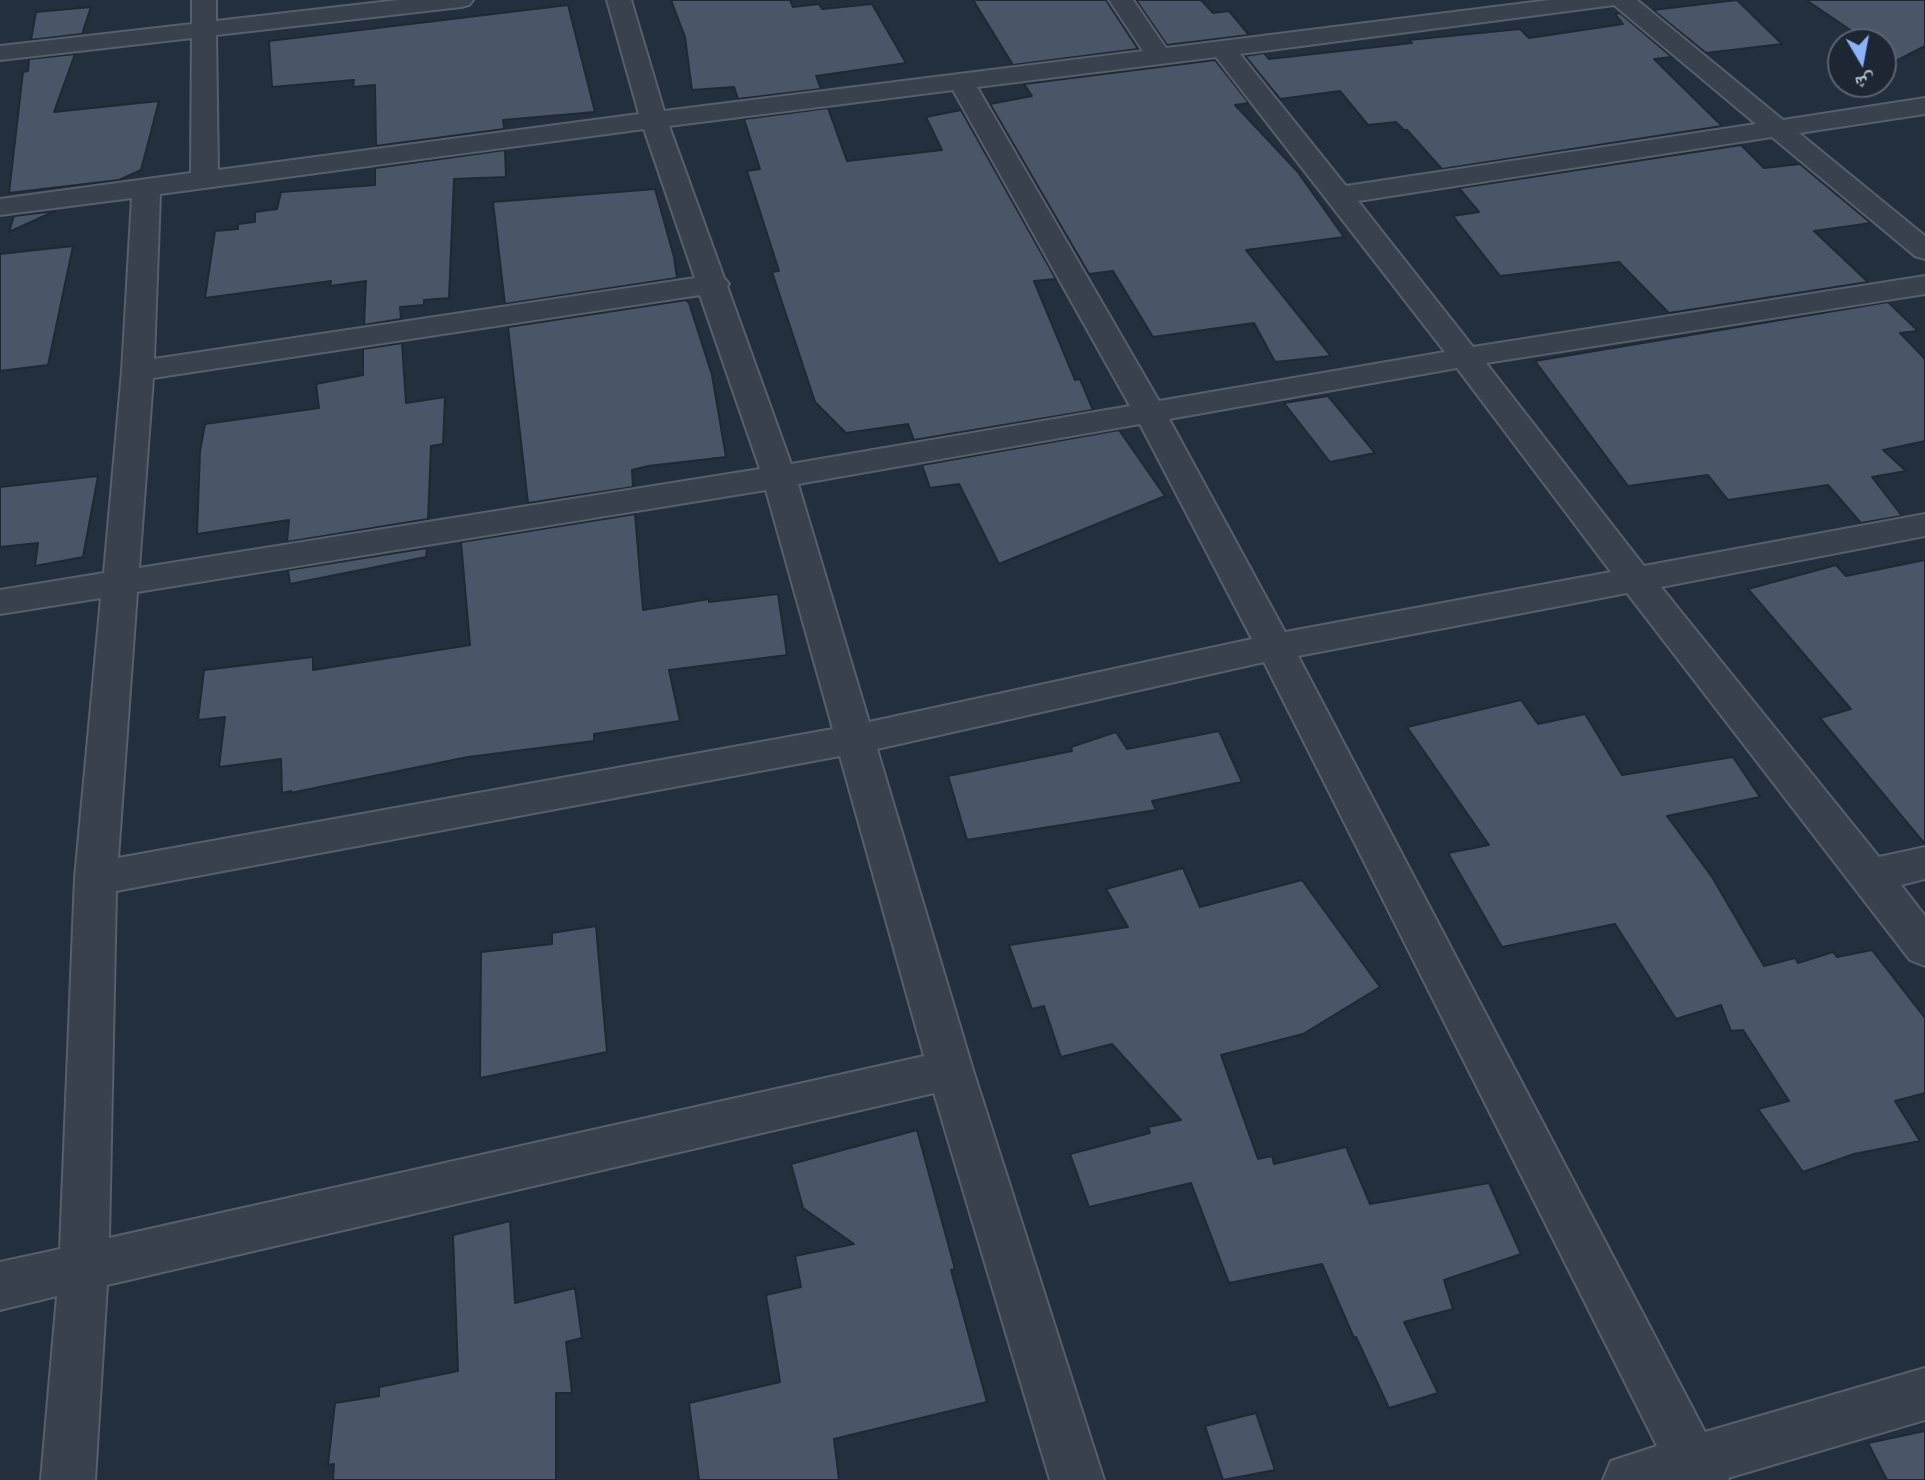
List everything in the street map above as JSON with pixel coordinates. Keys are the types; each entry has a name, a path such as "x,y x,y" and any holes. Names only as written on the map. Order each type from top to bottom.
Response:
{"street":[{"path":"204,0 205,180"},
{"path":"0,53 461,0"},
{"path":"619,0 654,120 779,477 857,739 950,1070 1077,1480"},
{"path":"1121,0 1160,57"},
{"path":"0,207 654,120 1607,0"},
{"path":"1622,0 1925,250"},
{"path":"1223,48 1467,357 1636,579 1925,948"},
{"path":"962,83 1149,411 1275,647 1696,1472"},
{"path":"1340,195 1925,106"},
{"path":"68,1480 84,1268 96,878 138,371 146,188"},
{"path":"138,371 713,284"},
{"path":"0,603 779,477 1467,357 1925,285"},
{"path":"96,878 857,739 1275,647 1925,525"},
{"path":"1871,876 1925,863"},
{"path":"0,1286 950,1070"},
{"path":"1630,1480 1696,1472 1925,1394"}],"building":[{"path":"671,0 790,0 793,7 819,4 822,9 872,4 906,63 816,76 821,89 738,99 734,87 692,90 685,37"},
{"path":"973,0 1106,0 1138,49 1013,65"},
{"path":"1136,0 1201,0 1213,13 1229,11 1249,35 1167,45"},
{"path":"1737,0 1782,44 1706,53 1653,10"},
{"path":"1806,0 1925,0 1925,46 1897,60 1897,28 1847,28"},
{"path":"568,5 595,112 503,120 504,129 376,146 375,85 353,87 354,80 272,87 269,41"},
{"path":"91,7 82,34 31,40 36,12"},
{"path":"1620,13 1672,57 1654,59 1722,126 1442,169 1407,130 1396,122 1368,125 1340,91 1280,99 1245,56 1264,53 1269,59 1412,43 1409,40 1520,29 1529,38 1623,24 1615,14"},
{"path":"75,54 54,112 159,101 141,170 119,180 9,193 23,72 28,71 29,59"},
{"path":"1215,60 1249,103 1235,105 1297,171 1344,237 1246,250 1331,356 1275,362 1254,323 1153,337 1113,271 1089,274 990,104 1032,96 1024,84"},
{"path":"828,108 847,161 942,150 926,117 961,110 1056,279 1034,281 1075,380 1080,379 1093,410 914,440 908,424 846,433 815,402 772,272 779,271 747,171 760,169 744,119"},
{"path":"1741,145 1764,168 1800,164 1871,223 1814,231 1868,282 1669,313 1619,262 1500,276 1453,216 1479,212 1459,188"},
{"path":"505,150 506,177 454,179 449,298 424,300 424,305 400,307 401,319 364,325 366,281 330,286 331,281 205,298 215,231 238,229 238,224 255,222 255,212 277,209 281,192 375,185 375,168"},
{"path":"655,189 674,257 677,278 505,304 493,202"},
{"path":"55,211 9,232 14,216"},
{"path":"73,246 48,365 0,371 0,254"},
{"path":"686,300 712,375 726,457 648,466 632,470 633,487 528,503 508,327"},
{"path":"1888,302 1918,331 1900,333 1925,359 1925,441 1883,450 1906,471 1872,477 1902,516 1861,523 1828,485 1728,500 1708,475 1628,486 1535,361"},
{"path":"402,343 406,403 445,397 443,444 431,446 428,519 287,542 289,520 197,534 200,451 205,424 319,408 316,384 363,375 363,349"},
{"path":"1328,396 1375,453 1330,462 1284,403"},
{"path":"1119,430 1165,496 999,564 959,484 930,488 922,465"},
{"path":"98,476 83,557 35,566 38,543 0,547 0,487"},
{"path":"635,514 643,610 709,599 709,602 778,594 787,655 669,670 680,721 594,734 594,741 468,757 290,793 291,791 282,793 281,759 219,767 225,717 198,720 204,670 313,657 313,670 470,645 461,542"},
{"path":"427,548 426,557 290,584 288,570"},
{"path":"1925,560 1925,844 1820,718 1851,709 1748,589 1836,565 1846,576"},
{"path":"1521,700 1538,724 1585,714 1622,775 1733,757 1760,797 1667,816 1712,877 1764,966 1795,958 1798,963 1833,952 1837,957 1872,950 1925,1018 1925,1093 1895,1101 1920,1141 1854,1154 1803,1172 1758,1109 1789,1101 1743,1030 1731,1031 1721,1005 1676,1019 1615,924 1502,947 1448,853 1489,845 1407,727"},
{"path":"1219,731 1242,782 1152,801 1156,810 967,840 948,776 1072,751 1071,747 1116,732 1127,749"},
{"path":"1183,868 1200,907 1302,880 1380,987 1303,1034 1221,1055 1258,1159 1272,1156 1274,1164 1346,1147 1370,1204 1489,1183 1521,1254 1444,1280 1453,1309 1404,1322 1438,1393 1389,1408 1356,1337 1354,1338 1322,1264 1229,1283 1191,1183 1089,1207 1070,1154 1150,1133 1148,1127 1181,1120 1112,1044 1061,1057 1044,1006 1032,1009 1009,945 1128,927 1106,889"},
{"path":"596,926 607,1052 480,1078 481,952 552,944 552,933"},
{"path":"917,1130 955,1269 951,1270 987,1402 834,1439 839,1480 699,1480 689,1403 780,1382 766,1295 801,1287 795,1256 854,1244 803,1208 791,1164"},
{"path":"510,1221 515,1303 575,1288 582,1338 566,1342 572,1393 556,1393 556,1480 333,1480 334,1464 328,1465 335,1403 379,1396 379,1387 458,1371 453,1235"},
{"path":"1256,1413 1275,1470 1223,1480 1205,1426"},
{"path":"1925,1431 1925,1480 1887,1480 1868,1443"}]}
